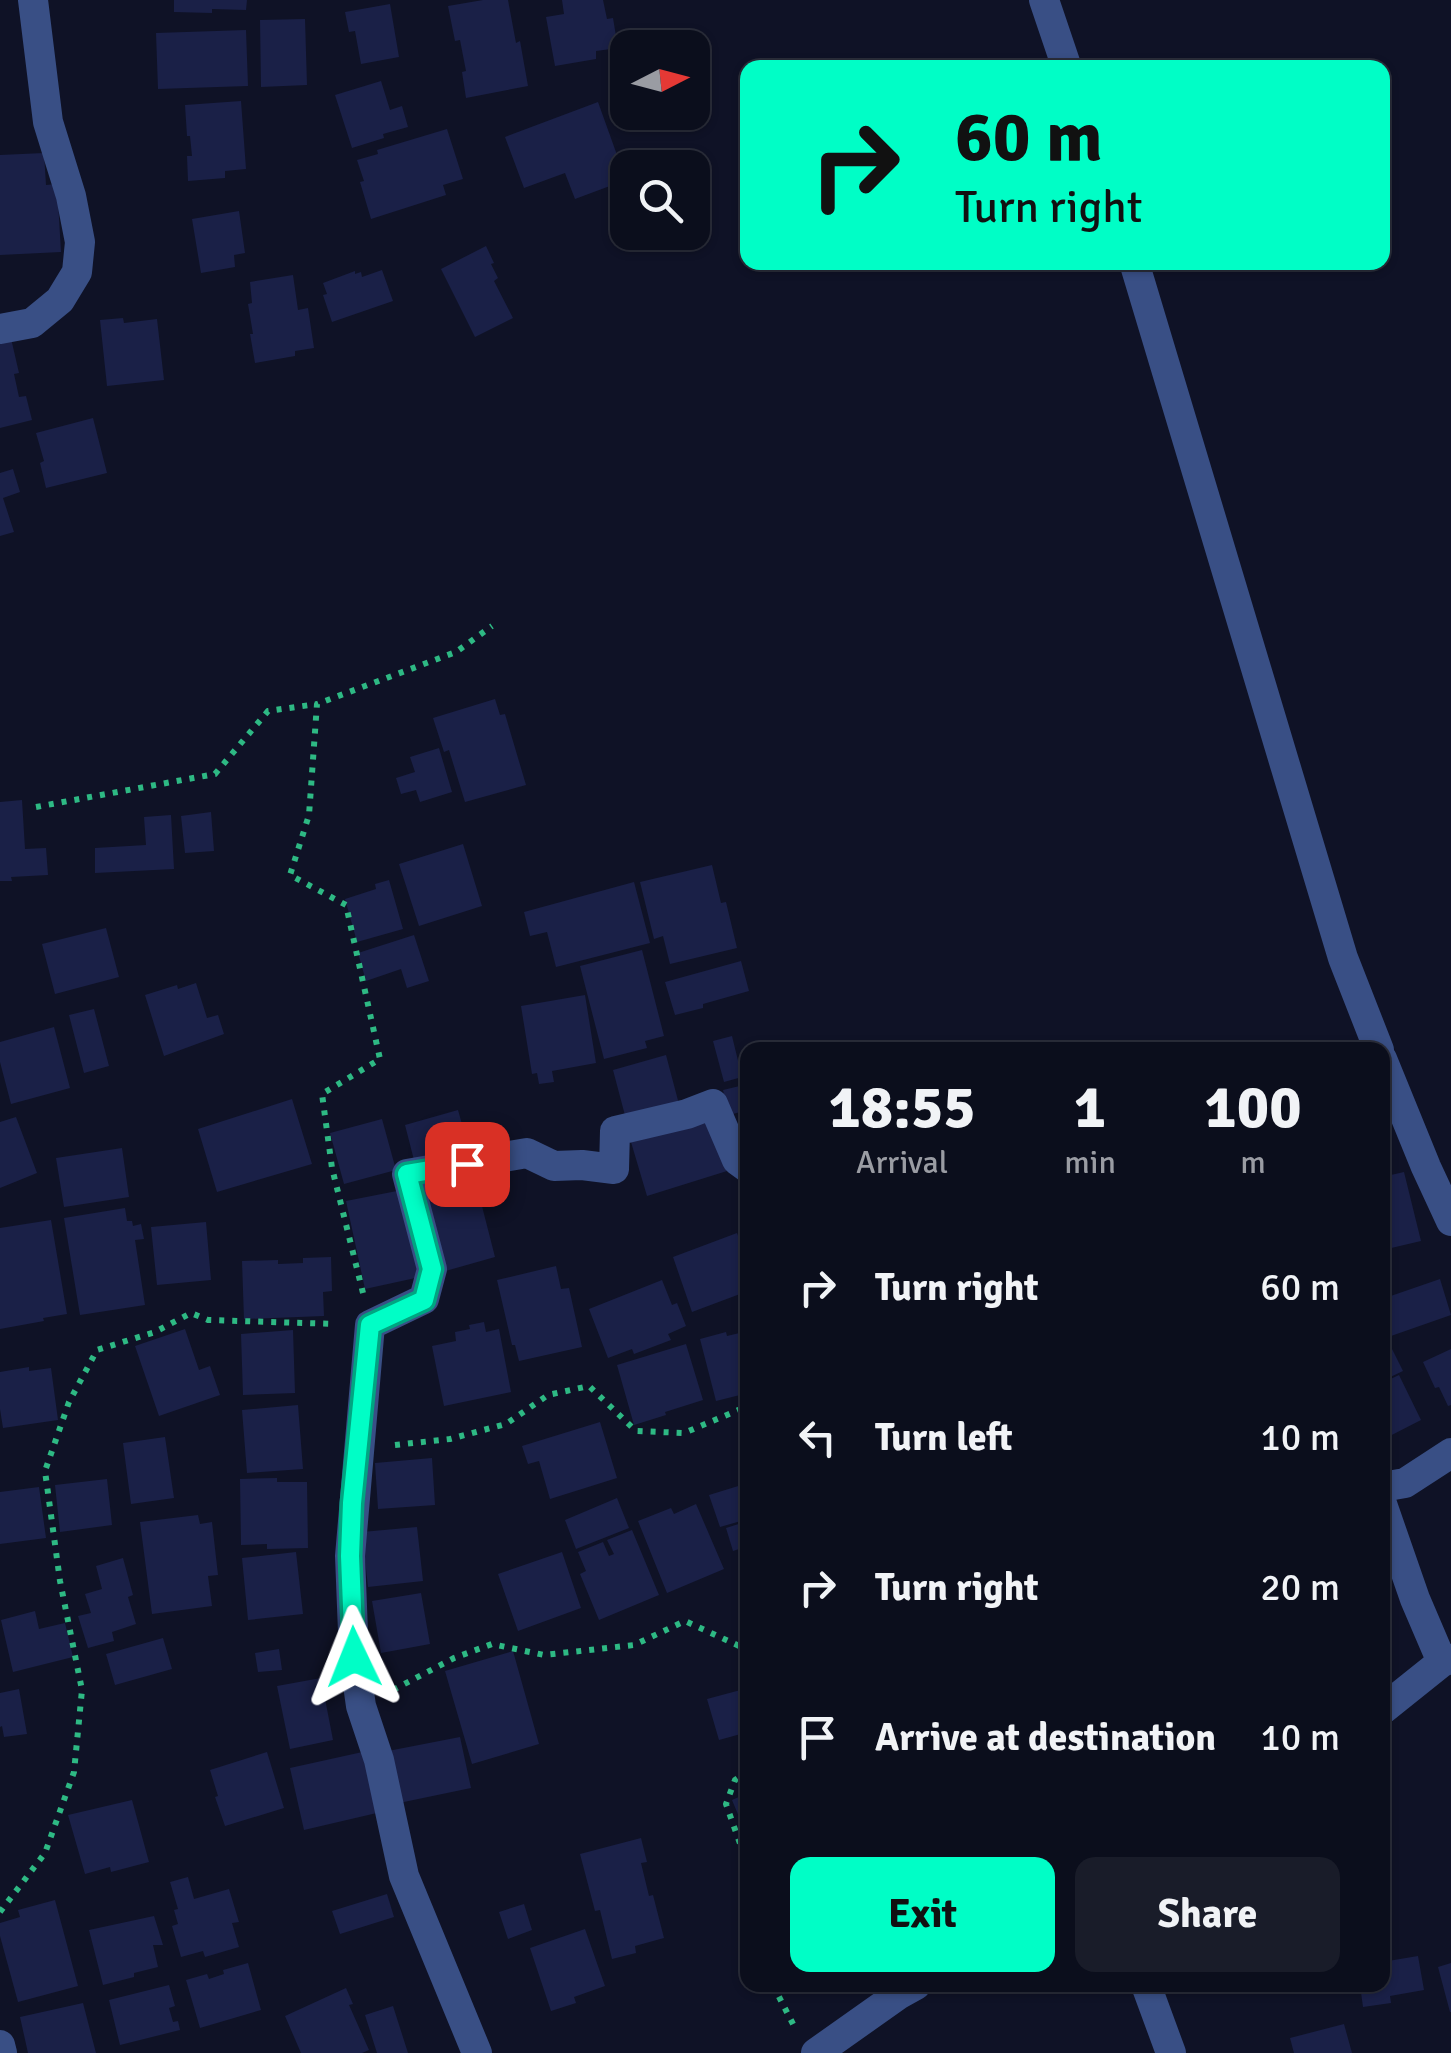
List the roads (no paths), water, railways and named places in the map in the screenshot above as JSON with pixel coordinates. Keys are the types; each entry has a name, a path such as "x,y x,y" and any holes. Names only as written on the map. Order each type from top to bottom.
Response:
{"street":[{"path":"0,330 32,323 60,300 76,272 80,242 71,196 48,122 33,0"},
{"path":"1044,0 1064,60"},
{"path":"1136,270 1342,958 1376,1042"},
{"path":"1390,1078 1451,1221"},
{"path":"477,2053 404,1876 379,1760 361,1706 354,1657 350,1556 370,1325 424,1300 432,1269 407,1174 527,1153 554,1166 614,1168 616,1131 713,1104 740,1163"},
{"path":"1390,1485 1405,1482 1451,1453"},
{"path":"1390,1527 1415,1599 1446,1660 1390,1704"},
{"path":"807,2044 903,1992"},
{"path":"1149,1992 1171,2053"},
{"path":"0,2045 2,2053"}]}
